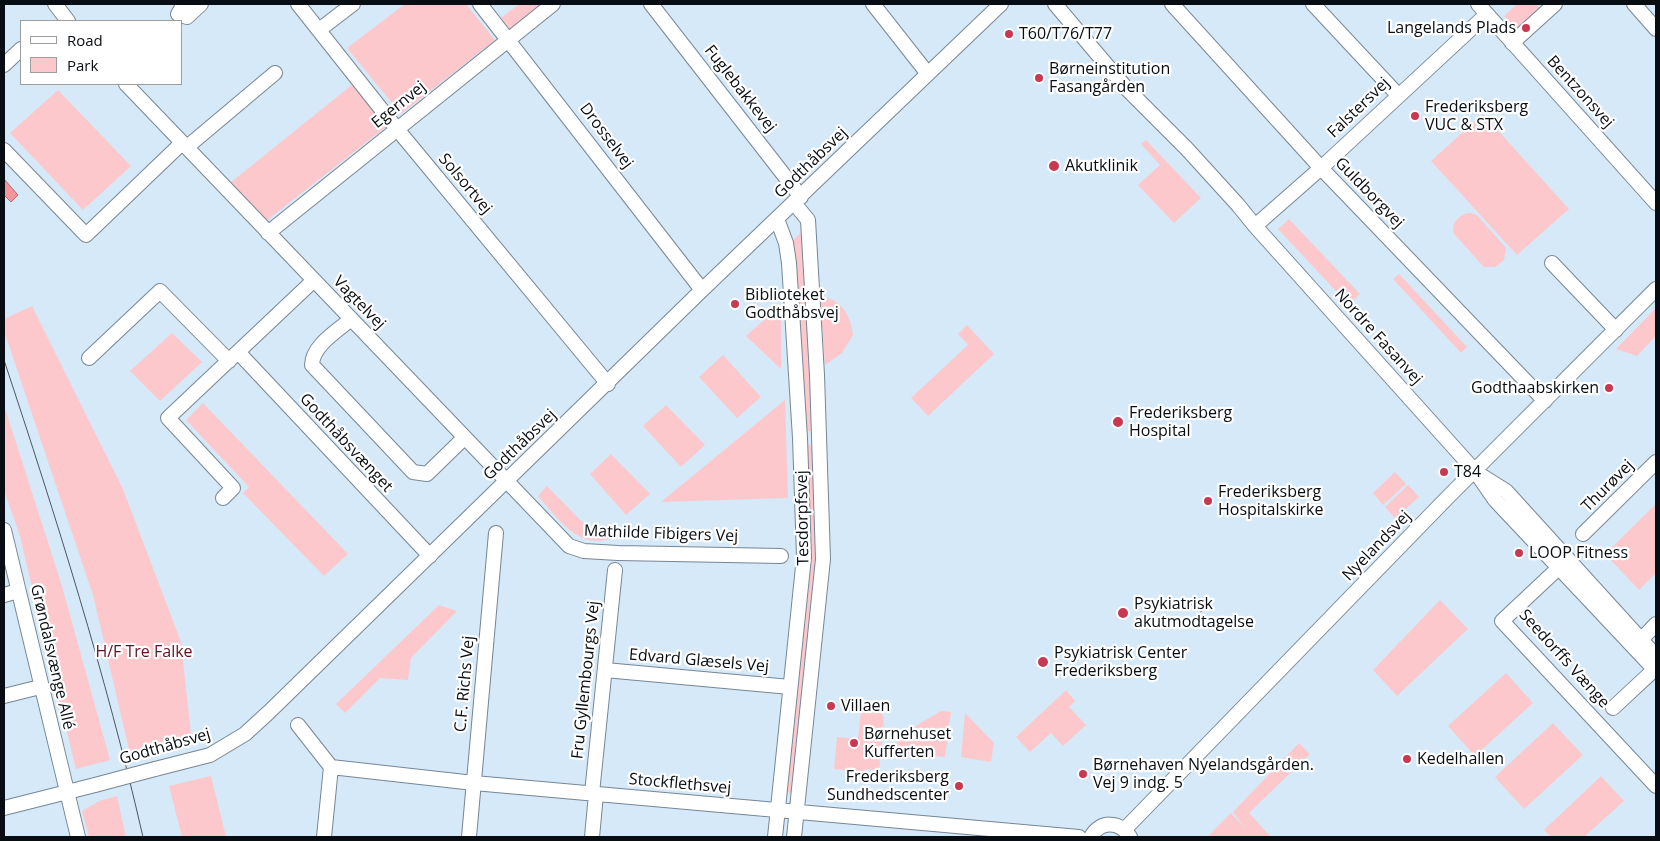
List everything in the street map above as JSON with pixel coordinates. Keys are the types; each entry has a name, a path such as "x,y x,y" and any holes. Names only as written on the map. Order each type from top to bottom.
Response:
{"street":[{"path":"184,4 178,14 188,17 201,4"},
{"name":"Solsortvej","path":"298,4 397,129 608,384"},
{"path":"320,30 353,4"},
{"name":"Drosselvej","path":"480,4 702,290"},
{"name":"Egernvej","path":"268,233 553,4"},
{"name":"Fuglebakkevej","path":"650,4 798,200"},
{"path":"873,4 928,74"},
{"name":"Godthåbsvej","path":"4,808 210,755 245,734 608,384 702,290 1001,4"},
{"name":"Nordre Fasanvej","path":"1055,4 1142,105 1155,124 1234,209 1255,226 1475,471 1506,491 1563,563 1656,666 1613,708"},
{"name":"Guldborgvej","path":"1172,4 1321,168 1545,401"},
{"path":"1313,4 1398,95"},
{"path":"1512,43 1555,4"},
{"path":"1634,4 1656,28"},
{"name":"Falstersvej","path":"1255,226 1321,168 1398,95 1482,9"},
{"name":"Bentzonsvej","path":"1482,9 1656,203"},
{"path":"4,65 20,50"},
{"path":"4,150 86,235 184,145 275,73"},
{"name":"Vagtelvej","path":"127,85 506,483"},
{"name":"Tesdorpfsvej","path":"794,837 823,559 817,375 808,220 798,200"},
{"name":"Tesdorpfsvej","path":"775,837 804,557 789,263 786,243 777,219"},
{"path":"1552,263 1616,330"},
{"path":"223,498 233,488 168,418 313,281"},
{"name":"Nyelandsvej","path":"1127,833 1475,471 1656,289"},
{"name":"Godthåbsvænget","path":"89,358 160,290 233,356 430,556"},
{"name":"Godthåbsvænget","path":"350,320 319,348 312,357 312,365 413,472 427,474 464,438"},
{"name":"Thurøvej","path":"1584,534 1656,462"},
{"name":"Mathilde Fibigers Vej","path":"506,483 560,540 569,546 584,551 781,556"},
{"name":"Grøndalsvænge Allé","path":"4,530 65,791 78,837"},
{"name":"C.F. Richs Vej","path":"469,837 496,533"},
{"name":"Seedorffs Vænge","path":"1563,563 1502,621 1656,786"},
{"name":"Fru Gyllembourgs Vej","path":"592,837 594,793 615,570"},
{"path":"4,595 18,591"},
{"path":"1637,643 1656,624"},
{"name":"Edvard Glæsels Vej","path":"605,670 790,687"},
{"path":"4,696 40,686"},
{"path":"298,725 331,767 324,837"},
{"name":"Stockflethsvej","path":"331,767 474,783 1079,837"},
{"path":"1091,837 1098,828 1104,825 1114,824 1127,833"}],"green space":[{"path":"405,4 466,4 495,40 401,114 347,48"},
{"path":"519,4 542,4 510,29 501,18"},
{"path":"1517,4 1536,4 1540,8 1516,29 1504,16"},
{"path":"353,84 387,126 266,221 230,183"},
{"path":"58,90 131,166 83,210 10,133"},
{"path":"1483,114 1569,209 1517,255 1431,161"},
{"path":"1146,140 1201,198 1174,223 1138,185 1160,165 1141,144"},
{"path":"1470,213 1477,215 1506,248 1504,260 1495,267 1484,267 1454,234 1454,226 1459,217"},
{"path":"1289,219 1360,294 1348,304 1278,229"},
{"path":"804,230 813,431 803,431 794,239"},
{"path":"1399,274 1467,347 1461,353 1393,279"},
{"path":"820,297 828,298 840,305 847,315 853,335 842,353 825,365"},
{"path":"781,305 781,369 746,336"},
{"name":"H/F Tre Falke","path":"32,306 123,489 181,642 191,734 130,754 93,595 4,331 4,319"},
{"path":"1656,308 1656,336 1637,356 1616,349"},
{"path":"967,325 994,354 928,416 911,398 968,345 958,334"},
{"path":"172,333 202,362 160,401 130,371"},
{"path":"723,355 761,397 737,418 699,377"},
{"path":"785,400 788,498 661,502"},
{"path":"203,403 348,554 324,576 243,493 249,487 186,420"},
{"path":"4,405 62,586 110,760 76,769 19,533 4,490"},
{"path":"666,405 705,445 681,467 643,426"},
{"path":"814,445 818,552 794,793 784,792 807,560 803,446"},
{"path":"611,454 650,494 626,515 590,474"},
{"path":"1395,472 1406,484 1383,505 1373,493"},
{"path":"1408,485 1419,497 1395,518 1385,507"},
{"path":"547,486 595,535 611,523 612,533 609,539 597,541 587,539 568,529 538,496"},
{"path":"1656,504 1656,573 1639,590 1605,554"},
{"path":"1440,600 1468,629 1397,696 1373,670"},
{"path":"439,605 457,611 411,658 408,680 380,678 345,713 336,704"},
{"path":"1506,673 1533,703 1475,756 1448,726"},
{"path":"1066,690 1075,701 1069,707 1086,725 1063,746 1051,733 1030,752 1016,737"},
{"path":"862,702 872,703 884,717 879,770 865,769 865,772 834,769 837,737 858,739"},
{"path":"941,711 951,712 945,757 896,753 897,741 919,724"},
{"path":"965,713 994,743 991,762 961,757"},
{"path":"1553,723 1583,755 1524,809 1495,777"},
{"path":"1299,743 1310,754 1249,813 1271,837 1212,837 1209,835 1231,813 1246,829 1233,812"},
{"path":"211,776 226,837 182,837 169,786"},
{"path":"1601,776 1624,801 1584,837 1551,837 1544,830"},
{"path":"117,796 126,837 89,837 82,811 99,801"}],"shaded area":[{"path":"4,179 18,195 11,202 4,195"},
{"path":"1195,598 1205,607 1201,612 1190,603"}],"tram line":[{"path":"4,360 79,597 113,716 143,837"}],"place":[{"name":"Langelands Plads","path":"1526,28"},
{"name":"T60/T76/T77","path":"1009,34"},
{"name":"Børneinstitution Fasangården","path":"1039,78"},
{"name":"Frederiksberg VUC & STX","path":"1415,116"},
{"name":"Akutklinik","path":"1054,166"},
{"name":"Biblioteket Godthåbsvej","path":"735,304"},
{"name":"Godthaabskirken","path":"1609,388"},
{"name":"Frederiksberg Hospital","path":"1118,422"},
{"name":"T84","path":"1444,472"},
{"name":"Frederiksberg Hospitalskirke","path":"1208,501"},
{"name":"LOOP Fitness","path":"1519,553"},
{"name":"Psykiatrisk akutmodtagelse","path":"1123,613"},
{"name":"Psykiatrisk Center Frederiksberg","path":"1043,662"},
{"name":"Villaen","path":"831,706"},
{"name":"Børnehuset Kufferten","path":"854,743"},
{"name":"Kedelhallen","path":"1407,759"},
{"name":"Børnehaven Nyelandsgården. Vej 9 indg. 5","path":"1083,774"},
{"name":"Frederiksberg Sundhedscenter","path":"959,786"}]}
